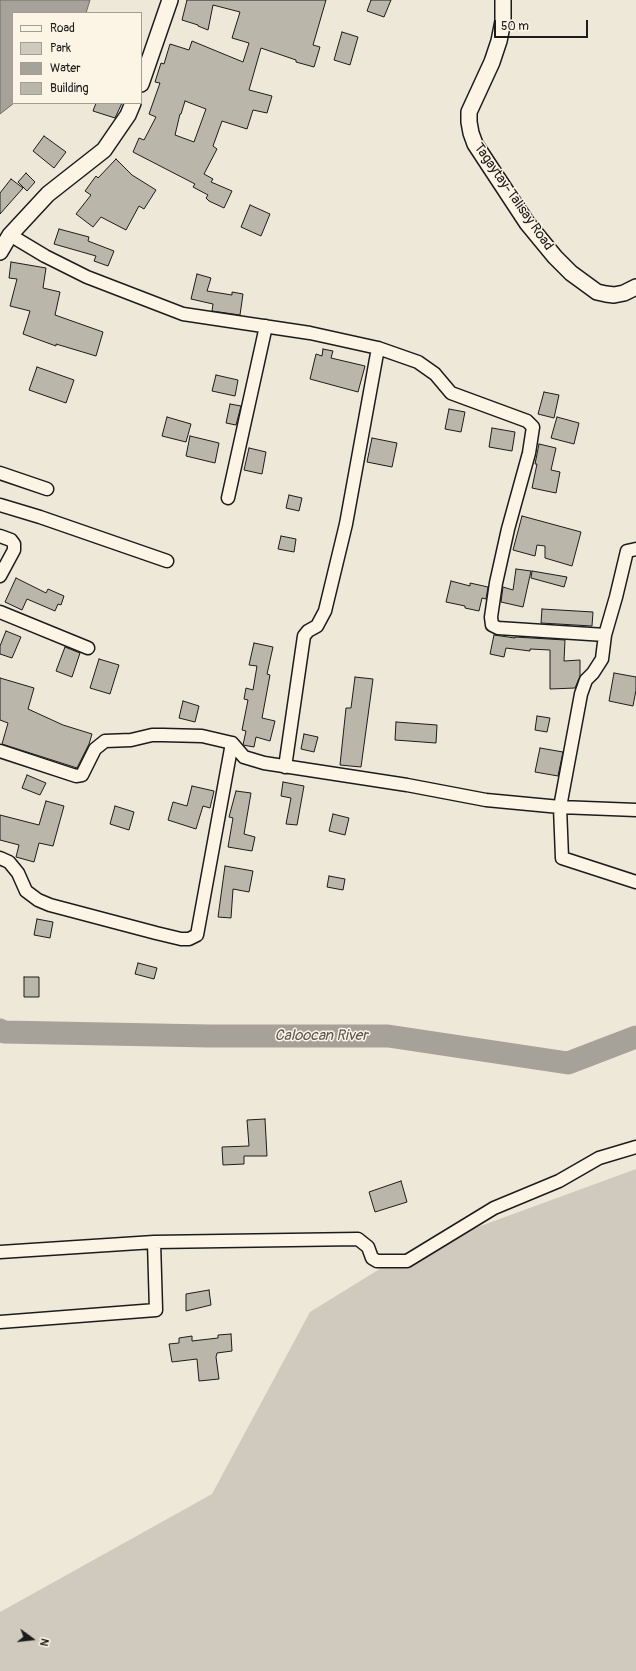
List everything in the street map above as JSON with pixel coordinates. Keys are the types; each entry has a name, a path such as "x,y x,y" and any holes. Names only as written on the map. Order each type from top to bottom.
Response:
{"main road":[{"path":"142,81 170,0"},
{"name":"Tagaytay-Talisay Road","path":"503,0 503,21 499,41 492,62 469,112 468,122 475,144 527,223 555,257 571,273 597,292 606,294 614,295 624,293 636,287"},
{"path":"0,252 10,234 48,194 104,150 128,115 133,104"}],"street":[{"path":"10,234 45,256 87,277 183,314 310,333 378,348 418,362 435,374 451,393 527,421 533,427 529,453 508,529 496,583 491,617 492,625 498,628 606,635"},
{"path":"228,498 266,326"},
{"path":"285,767 304,636 308,631 317,626 325,611 346,524 378,348"},
{"path":"0,472 47,489"},
{"path":"0,505 40,516 167,561"},
{"path":"0,536 11,540 14,544 14,550 0,576"},
{"path":"636,549 626,551 606,635 602,659 593,673 586,680 560,806 562,858 636,882"},
{"path":"0,612 88,648"},
{"path":"0,751 76,776 82,775 95,749 105,741 131,740 163,734 202,736 232,743 244,757 285,767 407,785 486,800 636,810"},
{"path":"0,858 9,862 18,873 26,891 38,900 50,905 175,938 189,939 197,935 232,743"},
{"path":"0,1252 154,1242 358,1239 368,1247 372,1258 377,1261 408,1261 494,1208 559,1181 598,1158 636,1147"},
{"path":"0,1322 156,1310 154,1242"}],"green space":[{"path":"636,1169 636,1671 0,1671 0,1612 212,1494 310,1312 404,1254"}],"water":[{"path":"0,0 90,0 86,12 12,12 13,104 0,114"}],"building":[{"path":"187,0 326,0 313,45 320,47 314,67 296,62 296,60 261,48 249,90 272,96 267,113 253,110 247,129 222,121 213,146 217,149 204,174 213,179 211,182 232,191 224,208 209,201 206,198 208,195 193,187 195,184 133,152 139,138 144,140 156,117 149,114 160,83 155,82 161,63 164,64 170,44 189,50 192,41 243,62 249,43 232,38 240,12 213,5 208,30 182,20","holes":["185,101 206,109 194,142 175,135"]},
{"path":"371,0 391,0 384,17 367,11"},
{"path":"342,32 358,37 350,65 334,60"},
{"path":"96,104 122,104 115,118 93,111"},
{"path":"44,136 66,152 54,168 33,151"},
{"path":"116,159 132,175 156,190 144,209 139,206 126,230 101,217 93,227 76,214 91,195 85,191 96,176 98,178"},
{"path":"26,173 35,182 27,191 18,182"},
{"path":"11,179 23,188 0,214 0,193"},
{"path":"250,205 270,214 261,236 241,227"},
{"path":"59,229 89,237 88,241 114,251 108,266 94,261 96,256 54,244"},
{"path":"11,262 46,268 43,288 60,292 55,315 103,332 96,356 56,344 56,346 23,334 30,311 10,306 17,279 9,278"},
{"path":"197,274 211,278 207,291 232,295 232,292 243,294 240,315 212,311 213,304 191,299"},
{"path":"323,349 333,351 331,358 365,366 358,392 310,379 316,354 322,356"},
{"path":"37,367 74,380 66,403 29,390"},
{"path":"216,375 238,380 235,396 212,391"},
{"path":"544,392 559,395 554,418 538,414"},
{"path":"230,404 241,406 236,425 226,423"},
{"path":"449,409 465,412 461,432 445,429"},
{"path":"167,417 191,424 186,442 162,436"},
{"path":"557,417 579,423 574,444 551,438"},
{"path":"492,428 515,432 512,451 489,447"},
{"path":"190,436 219,443 215,463 186,456"},
{"path":"372,438 397,443 392,467 367,462"},
{"path":"539,444 556,448 551,470 560,472 556,493 532,488"},
{"path":"249,448 266,452 262,474 244,470"},
{"path":"289,495 302,498 299,511 286,508"},
{"path":"522,516 581,532 572,566 545,558 545,546 537,545 535,556 513,550"},
{"path":"281,536 296,539 294,552 278,549"},
{"path":"516,569 531,571 523,607 501,602 503,587 513,590"},
{"path":"532,571 567,577 564,587 531,578"},
{"path":"16,578 46,593 48,589 64,596 61,605 58,604 55,611 27,599 22,610 5,602"},
{"path":"451,581 470,586 470,583 488,587 486,599 482,598 479,611 446,602"},
{"path":"542,609 593,612 592,626 541,623"},
{"path":"6,631 21,637 12,658 0,654 0,646"},
{"path":"494,635 515,638 565,640 564,661 580,660 580,676 575,688 550,689 550,650 530,649 530,651 506,648 504,657 490,654"},
{"path":"254,643 273,647 267,674 270,675 262,718 275,721 270,741 256,737 254,747 243,745 246,731 242,730 248,700 244,699 246,688 253,690 257,666 249,665"},
{"path":"65,647 80,653 72,677 56,671"},
{"path":"99,659 119,665 110,694 90,688"},
{"path":"614,673 636,677 636,690 633,706 609,701"},
{"path":"355,677 373,679 361,767 340,765 346,708 351,708"},
{"path":"0,678 34,688 28,709 63,725 92,734 89,744 77,768 2,744 8,723 0,720"},
{"path":"183,701 199,706 195,722 179,718"},
{"path":"537,716 550,718 547,732 535,730"},
{"path":"396,722 437,725 436,743 395,740"},
{"path":"304,734 318,737 314,752 301,749"},
{"path":"540,748 563,752 558,776 535,772"},
{"path":"27,775 46,783 40,795 22,788"},
{"path":"283,782 304,786 297,825 286,824 291,798 281,796"},
{"path":"192,786 214,791 210,808 203,806 196,829 168,820 173,802 187,806"},
{"path":"236,791 251,793 244,834 255,837 252,851 228,847 233,818 229,817"},
{"path":"46,801 64,806 53,846 39,843 34,862 16,857 19,845 0,840 0,815 39,825"},
{"path":"115,806 134,812 129,830 110,824"},
{"path":"333,814 349,818 345,835 329,831"},
{"path":"225,866 253,871 249,892 233,889 231,918 218,917"},
{"path":"329,876 345,879 343,890 327,887"},
{"path":"37,919 53,922 50,938 34,935"},
{"path":"138,963 157,968 154,979 135,974"},
{"path":"24,977 39,977 39,997 24,997"},
{"path":"265,1119 267,1156 244,1156 244,1164 223,1165 222,1147 249,1146 247,1120"},
{"path":"401,1181 407,1202 375,1212 369,1192"},
{"path":"209,1290 211,1305 186,1311 186,1294"},
{"path":"231,1334 232,1351 217,1353 216,1357 219,1379 199,1381 197,1359 172,1362 169,1344 179,1343 179,1338 192,1336 192,1341 218,1338 218,1335"}],"waterway":[{"name":"Caloocan River","path":"0,1030 4,1032 209,1036 388,1036 568,1063 636,1037"}]}
